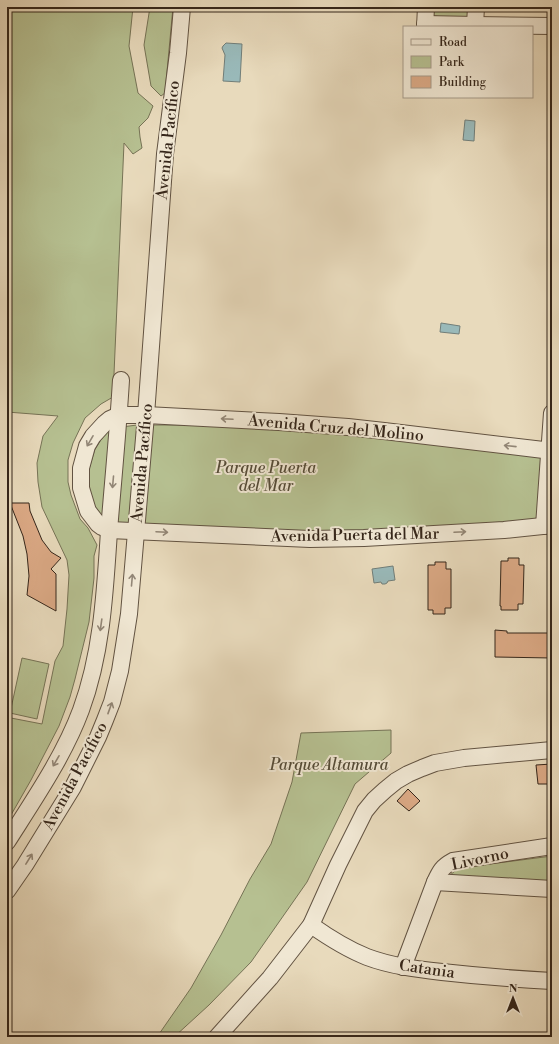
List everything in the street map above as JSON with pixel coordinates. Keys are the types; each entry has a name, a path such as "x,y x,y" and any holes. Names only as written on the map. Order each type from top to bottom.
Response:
{"street":[{"name":"Avenida Pacífico","path":"7,891 25,865 73,787 98,737 112,702 120,671 129,614 146,415 165,154 182,7"},
{"path":"426,7 425,25 552,26"},
{"path":"475,25 476,7"},
{"name":"Avenida Pacífico","path":"7,842 66,744 81,710 98,647 106,578 121,380"},
{"path":"548,526 552,412"},
{"name":"Avenida Cruz del Molino","path":"119,416 146,415 348,427 550,450"},
{"name":"Avenida Pacífico","path":"109,530 98,524 88,511 81,488 81,468 87,446 93,436 110,419 119,416"},
{"name":"Avenida Puerta del Mar","path":"109,530 310,539 364,538 548,526"},
{"path":"66,744 88,757"},
{"path":"217,1037 270,978 311,925 338,865 365,811 374,800 396,781 422,768 435,763 450,760 552,750"},
{"name":"Livorno","path":"402,967 440,870 445,865 453,861 552,846"},
{"path":"435,882 552,889"},
{"name":"Catania","path":"311,925 347,948 402,967 477,976 552,981"}],"green space":[{"path":"7,7 133,7 129,46 138,93 153,106 148,118 139,127 142,148 133,154 124,143 113,397 101,404 85,418 73,443 68,460 68,482 71,495 80,519 88,528 97,545 94,556 94,578 89,622 70,697 59,726 7,822 7,735 11,718 42,724 55,661 63,646 69,575 67,560 42,507 38,482 37,463 43,436 58,416 7,412"},
{"path":"150,7 173,7 165,93 161,96 151,86 144,45"},
{"path":"432,7 470,7 469,15 464,19 434,16 431,12"},
{"name":"Parque Puerta del Mar","path":"137,425 269,425 552,456 552,518 364,531 310,532 115,523 103,520 89,498 89,469 95,449 106,432 114,428"},
{"path":"22,658 49,664 37,719 10,713"},
{"name":"Parque Altamura","path":"391,730 391,753 355,784 307,882 251,962 209,1005 174,1037 157,1037 191,988 250,879 271,844 292,782 301,733"},
{"path":"552,856 552,881 544,883 450,875 459,868"}],"water":[{"path":"226,43 242,44 240,82 223,81 225,55 222,48"},
{"path":"465,120 475,121 474,141 463,140"},
{"path":"441,323 460,326 459,334 440,332"},
{"path":"393,566 395,580 388,581 385,584 382,584 381,582 374,583 372,569"}],"building":[{"path":"10,503 29,503 30,511 42,540 51,552 61,558 51,569 56,574 56,611 27,595 29,576 27,554 23,536"},
{"path":"508,558 519,558 519,565 524,565 523,604 518,604 518,610 501,610 500,606 501,561 508,561"},
{"path":"435,562 446,562 446,569 451,569 451,608 445,608 445,614 433,614 433,610 428,610 428,565 435,565"},
{"path":"495,630 507,631 507,633 552,633 552,658 495,657"},
{"path":"552,764 552,784 538,784 536,765"},
{"path":"408,789 420,801 409,811 397,801"}]}
